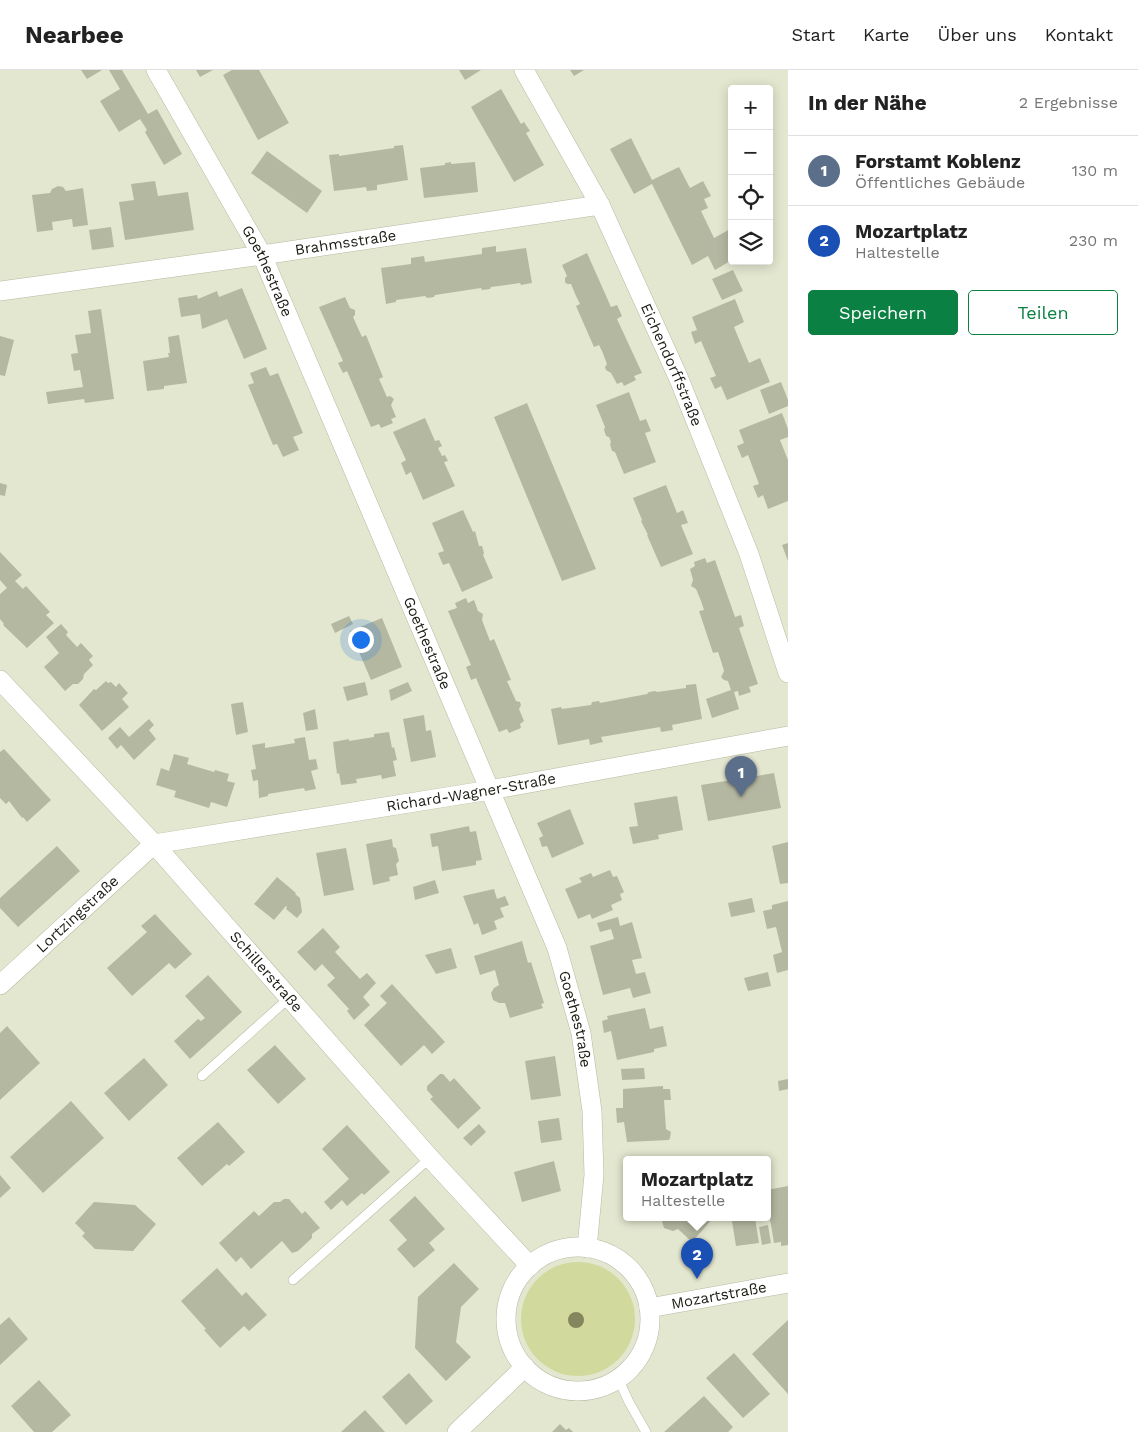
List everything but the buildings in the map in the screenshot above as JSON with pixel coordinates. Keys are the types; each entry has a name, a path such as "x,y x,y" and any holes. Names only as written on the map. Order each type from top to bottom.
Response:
{"street":[{"name":"Goethestraße","path":"156,70 262,255 557,948 581,1033 592,1111 594,1175 587,1248"},
{"name":"Eichendorffstraße","path":"524,70 600,205 679,379 749,554 788,674"},
{"name":"Brahmsstraße","path":"0,291 262,255 600,205"},
{"name":"Schillerstraße","path":"0,680 154,844 430,1158 530,1266"},
{"name":"Richard-Wagner-Straße","path":"154,844 490,790 788,736"},
{"name":"Lortzingstraße","path":"0,985 154,844"},
{"path":"574,1247 587,1248 608,1253 626,1265 640,1281 646,1294 649,1308 649,1330 642,1351 630,1369 618,1378 591,1390 569,1390 555,1387 542,1381 525,1367 517,1357 507,1328 507,1310 515,1286 530,1266 541,1258 560,1250 574,1247"},
{"name":"Mozartstraße","path":"649,1308 788,1283"},
{"path":"457,1432 525,1367"}],"lane":[{"path":"202,1076 289,998"},
{"path":"293,1280 430,1158"},
{"path":"618,1378 646,1432"}],"green space":[{"path":"578,1262 600,1266 618,1279 631,1297 635,1319 631,1341 618,1359 600,1372 578,1376 556,1372 538,1359 525,1341 521,1319 525,1297 538,1279 556,1266"}],"place":[{"name":"Forstamt Koblenz","path":"741,797"},
{"name":"Mozartplatz","path":"697,1279"}]}
